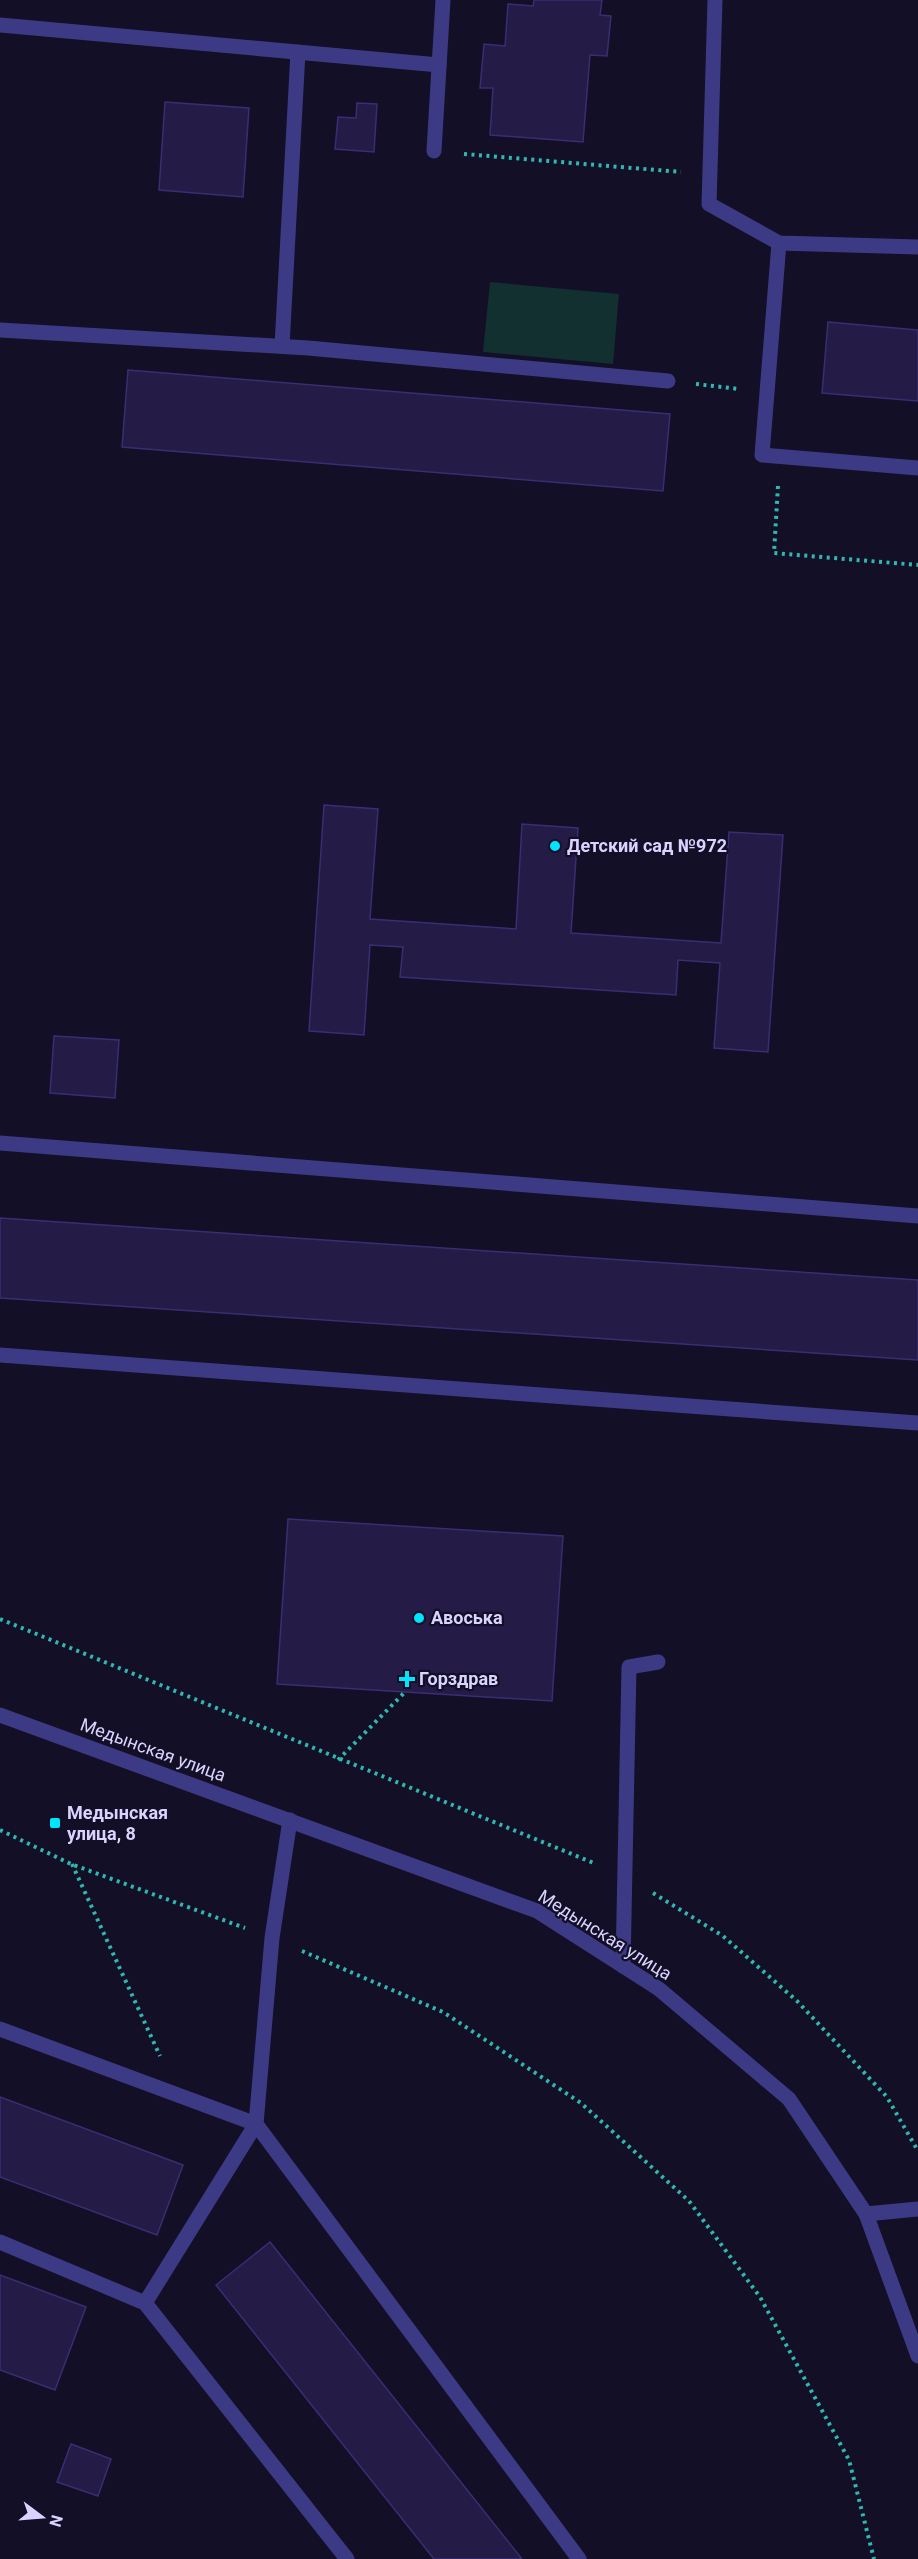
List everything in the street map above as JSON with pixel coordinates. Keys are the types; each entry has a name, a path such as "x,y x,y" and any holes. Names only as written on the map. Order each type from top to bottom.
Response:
{"street":[{"path":"434,151 443,0"},
{"path":"715,0 709,204 779,243 918,247"},
{"path":"0,25 439,65"},
{"path":"282,346 298,52"},
{"path":"779,243 762,455 918,468"},
{"path":"0,330 282,346 668,381"},
{"path":"0,1143 918,1216"},
{"path":"0,1355 918,1423"},
{"path":"623,1966 629,1667 658,1662"},
{"name":"Медынская улица","path":"0,1715 537,1911 658,1989 789,2099 866,2214 918,2355"},
{"path":"145,2303 256,2124 272,1938 290,1820"},
{"path":"0,2029 256,2124 579,2559"},
{"path":"866,2214 918,2209"},
{"path":"0,2242 145,2303 347,2559"}],"path":[{"path":"434,151 710,174"},
{"path":"668,381 767,392"},
{"path":"780,457 774,553 918,565"},
{"path":"0,1619 338,1760 625,1876 723,1936 797,2001 887,2097 918,2151"},
{"path":"338,1760 405,1692"},
{"path":"0,1830 71,1864 272,1938 443,2012 581,2103 689,2201 760,2297 849,2460 874,2559"},
{"path":"71,1864 178,2095"}],"green space":[{"path":"490,282 619,294 613,364 483,352"}],"building":[{"path":"534,0 602,0 600,15 611,16 607,56 590,55 583,142 490,135 493,88 480,88 484,44 505,46 508,4 533,6"},
{"path":"165,102 249,108 243,197 159,190"},
{"path":"357,103 377,104 374,152 335,149 338,117 356,118"},
{"path":"828,322 918,330 918,401 822,393"},
{"path":"128,370 670,414 663,491 122,447"},
{"path":"324,805 378,809 370,919 516,929 522,824 578,828 571,933 721,943 729,832 783,835 768,1052 714,1048 720,963 678,960 676,995 400,977 403,947 370,945 364,1035 309,1031"},
{"path":"54,1036 119,1040 115,1098 50,1093"},
{"path":"0,1218 918,1280 918,1360 0,1298"},
{"name":"Авоська","path":"288,1519 563,1536 552,1701 277,1684"},
{"path":"0,2097 183,2165 157,2235 0,2177"},
{"path":"270,2242 522,2559 434,2559 216,2285"},
{"path":"0,2275 86,2307 55,2390 0,2370"},
{"path":"71,2444 111,2459 98,2496 57,2482"}],"place":[{"name":"Детский сад №972","path":"555,846"},
{"name":"Авоська","path":"419,1618"},
{"name":"Горздрав","path":"407,1679"},
{"name":"Медынская улица, 8","path":"55,1823"}]}
